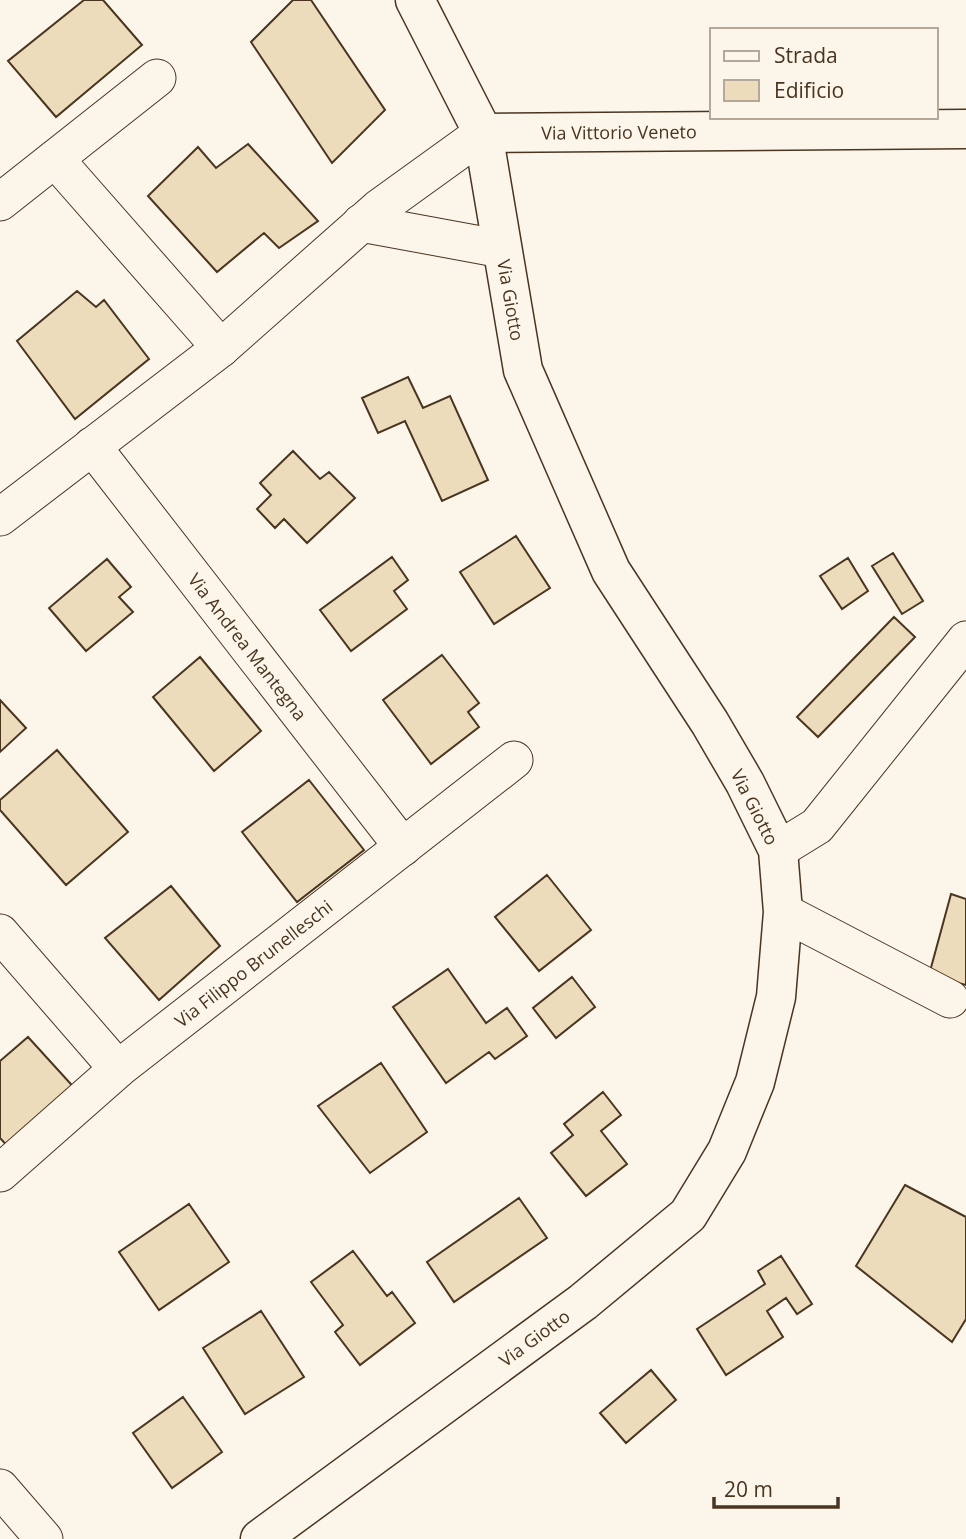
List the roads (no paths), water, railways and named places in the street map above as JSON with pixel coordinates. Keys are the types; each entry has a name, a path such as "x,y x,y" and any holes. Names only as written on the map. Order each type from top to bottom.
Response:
{"street":[{"name":"Via Giotto","path":"260,1539 583,1303 688,1215 727,1151 755,1082 776,997 783,912 778,850 745,783 710,723 611,570 523,370 483,133 415,0"},
{"path":"0,202 156,78"},
{"name":"Via Vittorio Veneto","path":"483,133 966,129"},
{"path":"0,517 220,348 370,216 483,133"},
{"path":"55,159 220,348"},
{"path":"370,216 502,248"},
{"name":"Via Andrea Mantegna","path":"92,446 403,847"},
{"path":"778,850 817,826 966,640"},
{"name":"Via Filippo Brunelleschi","path":"0,1173 118,1069 514,760"},
{"path":"783,912 950,999"},
{"path":"0,933 118,1069"},
{"path":"0,1488 44,1539"}]}
